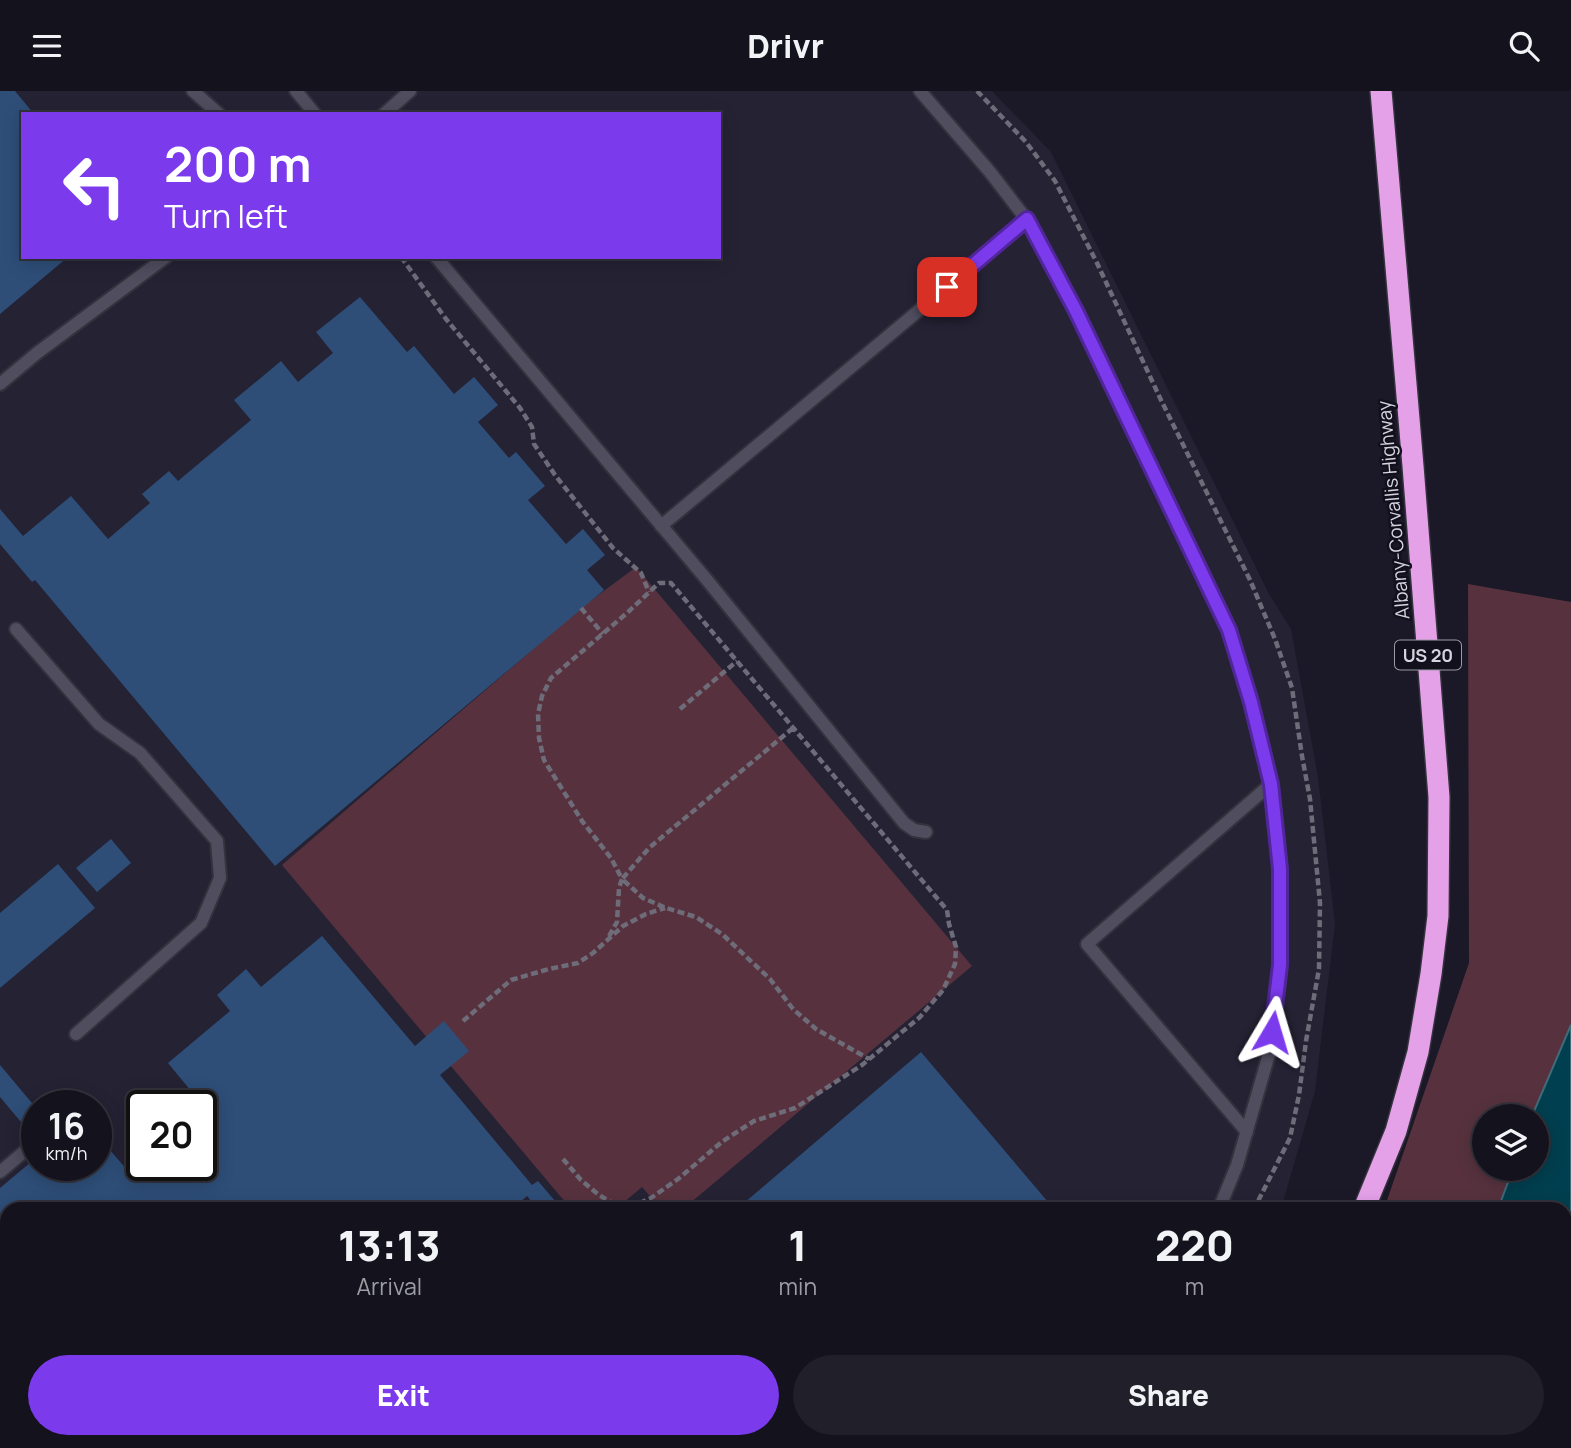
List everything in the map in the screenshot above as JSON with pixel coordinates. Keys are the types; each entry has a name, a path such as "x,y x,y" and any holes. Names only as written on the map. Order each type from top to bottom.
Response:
{"highway":[{"name":"Albany-Corvallis Highway","path":"1367,1202 1395,1131 1418,1052 1438,916 1439,797 1381,91"}],"lane":[{"path":"193,91 217,112"},
{"path":"296,91 313,112"},
{"path":"386,112 410,91"},
{"path":"920,91 1027,219 1076,311 1229,630 1251,702 1271,784 1280,869 1280,965 1269,1054 1237,1165 1222,1202"},
{"path":"661,526 1027,219"},
{"path":"0,384 37,353 163,259"},
{"path":"438,259 749,631 904,823 914,830 926,832"},
{"path":"16,629 99,724 140,753 217,841 220,879 201,923 76,1034"},
{"path":"1247,1132 1087,944 1271,784"},
{"path":"0,1172 21,1154"}],"path":[{"path":"402,259 446,319 520,408 532,427 534,444 555,475 613,548 641,573 649,592"},
{"path":"642,1202 678,1179 723,1141 754,1121 795,1108 869,1059 920,1017 943,990 955,964 956,947 947,910 671,583 659,583 551,678 537,715 538,738 544,760 582,821 611,858 622,879 643,898 696,917 722,934 770,979 793,1009 816,1029 869,1059"},
{"path":"581,608 603,634"},
{"path":"680,709 737,661"},
{"path":"608,938 617,922 622,879 649,848 793,728"},
{"path":"463,1021 511,981 578,963 623,926 646,914 666,908"},
{"path":"563,1159 581,1180 610,1202"}],"shaded area":[{"path":"0,91 992,91 1051,152 1269,594 1291,629 1318,777 1335,924 1315,1091 1283,1202 0,1202"},
{"path":"636,567 972,966 691,1202 655,1202 642,1187 624,1202 565,1202 282,865 581,608"},
{"path":"1468,584 1571,602 1571,1025 1537,1104 1472,1104 1472,1181 1508,1181 1501,1202 1386,1202 1469,963"}],"water":[{"path":"1571,1025 1571,1202 1501,1202 1508,1181 1549,1181 1549,1104 1537,1104"}],"building":[{"path":"0,91 15,91 32,112 21,112 21,259 66,259 0,314"},
{"path":"360,297 407,352 414,346 454,394 474,377 498,405 478,422 509,458 516,452 545,486 528,500 566,544 583,529 605,555 587,570 604,590 275,866 35,580 32,582 0,544 0,509 23,536 71,496 108,539 150,503 142,494 169,471 178,481 251,420 234,400 281,361 298,382 333,353 316,332"},
{"path":"111,839 131,863 97,892 76,868"},
{"path":"58,864 95,908 0,988 0,913"},
{"path":"322,936 415,1046 444,1021 469,1051 440,1075 532,1185 538,1181 556,1202 532,1202 527,1196 520,1202 0,1202 0,1188 21,1170 21,1181 112,1181 112,1152 126,1169 126,1181 217,1181 217,1090 190,1090 168,1063 230,1011 217,995 246,969 261,987"},
{"path":"921,1052 1048,1202 745,1202"},
{"path":"0,1065 21,1090 21,1122 0,1097"}],"route":[{"path":"947,287 1027,219 1076,311 1229,630 1251,702 1271,784 1280,869 1280,965 1272,1032"}]}
